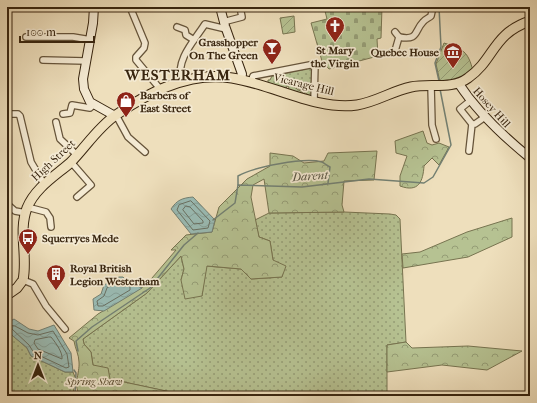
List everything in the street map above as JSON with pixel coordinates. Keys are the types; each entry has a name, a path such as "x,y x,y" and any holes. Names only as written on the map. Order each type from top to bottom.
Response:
{"main road":[{"path":"94,7 83,84 86,95 94,104 116,115"},
{"path":"220,7 224,26 241,72 241,80"},
{"path":"459,84 470,77 504,36 513,28 530,21"},
{"name":"Vicarage Hill","path":"181,81 195,77 209,76 241,80 314,101 339,105 358,105 408,88 459,84"},
{"name":"High Street","path":"26,210 44,184 74,158 116,115 160,90 181,81"},
{"name":"Hosey Hill","path":"459,84 470,100 496,130 530,158"},
{"path":"7,295 17,288 23,280 26,210"}],"street":[{"path":"130,7 145,43 144,48 136,57 136,60 160,90"},
{"path":"395,51 397,34 410,37 418,33 423,21 431,16 433,7"},
{"path":"181,81 180,69 188,48 205,24 224,26 242,14"},
{"path":"177,27 185,30 186,35 194,40"},
{"path":"31,30 28,37 73,37 90,40"},
{"path":"43,60 86,61"},
{"path":"250,83 253,76 315,64 314,101"},
{"path":"431,86 432,125 436,139"},
{"path":"470,100 460,109 462,114 472,124"},
{"path":"63,114 70,113 72,105 90,108 94,104"},
{"path":"7,114 19,115 31,162 44,184"},
{"path":"116,115 128,137 145,152"},
{"path":"472,124 479,122 485,117"},
{"path":"56,122 60,139 91,185 77,197"},
{"path":"469,151 472,124"},
{"path":"7,204 15,211 26,210 46,212 50,218 51,227"},
{"path":"23,280 33,284 46,306 65,329"}],"green space":[{"path":"324,7 382,7 381,38 377,39 378,56 329,69 322,61 311,23 327,19"},
{"path":"294,16 295,32 283,34 280,18"},
{"path":"444,43 456,47 464,52 469,59 473,71 462,79 440,82 436,64"},
{"path":"309,68 312,70 312,95 310,96 278,75"},
{"path":"272,76 277,76 305,94 288,90 289,87 287,86 286,89 268,85 268,80 270,80"},
{"path":"423,131 427,143 432,145 439,143 449,147 439,165 432,158 424,166 421,181 416,187 406,188 400,186 400,176 407,156 396,153 395,141"},
{"name":"Spring Shaw","path":"377,151 374,180 344,181 342,205 344,212 269,213 264,179 253,185 251,197 259,237 270,241 273,260 286,266 282,277 251,279 241,269 207,266 202,296 185,299 181,280 184,269 181,256 147,293 83,339 84,344 91,352 93,365 108,368 110,379 171,392 177,396 81,396 77,388 79,366 78,357 74,341 69,338 98,314 146,285 176,250 171,250 186,235 212,232 219,207 247,179 270,166 270,153 293,156 304,163 324,161 328,153"},
{"path":"344,212 390,214 396,215 400,219 406,342 387,345 387,396 177,396 170,392 110,379 93,365 91,352 84,344 83,339 147,293 181,256 184,269 181,280 202,296 206,266 241,269 251,279 282,277 273,260 270,241 259,237 255,220 269,213"},
{"path":"512,218 512,237 468,257 403,268 402,254 420,252 467,232"},
{"path":"7,333 10,333 27,348 31,356 65,372 73,372 75,377 73,396 7,396"},
{"path":"406,342 412,348 468,346 522,351 487,370 442,365 387,372 387,345"}],"water":[{"path":"193,197 215,220 212,232 191,234 171,209 175,203 180,200"},
{"path":"119,277 123,277 127,281 142,288 104,311 94,310 93,299 101,294 104,285"},
{"path":"14,319 29,329 38,331 54,325 71,353 73,372 65,372 31,356 27,348 7,331 7,323"}],"waterway":[{"name":"Darent","path":"439,7 441,47 435,63 439,81"},
{"name":"Darent","path":"213,220 235,203 238,185 302,187 369,179 424,183 433,177 451,145 440,89"},
{"path":"238,185 238,176 255,169 304,161 322,162 330,167 328,183"},
{"name":"Darent","path":"78,351 76,341 92,327 150,288 184,245 198,233"},
{"path":"74,370 76,373 75,394"}],"place":[{"name":"St Mary the Virgin","path":"335,43"},
{"name":"Grasshopper On The Green","path":"272,65"},
{"name":"Quebec House","path":"453,69"},
{"name":"Barbers of East Street","path":"126,118"},
{"name":"Squerryes Mede","path":"28,255"},
{"name":"Royal British Legion Westerham","path":"56,291"}],"district":[{"name":"WESTERHAM","path":"178,75"}]}
